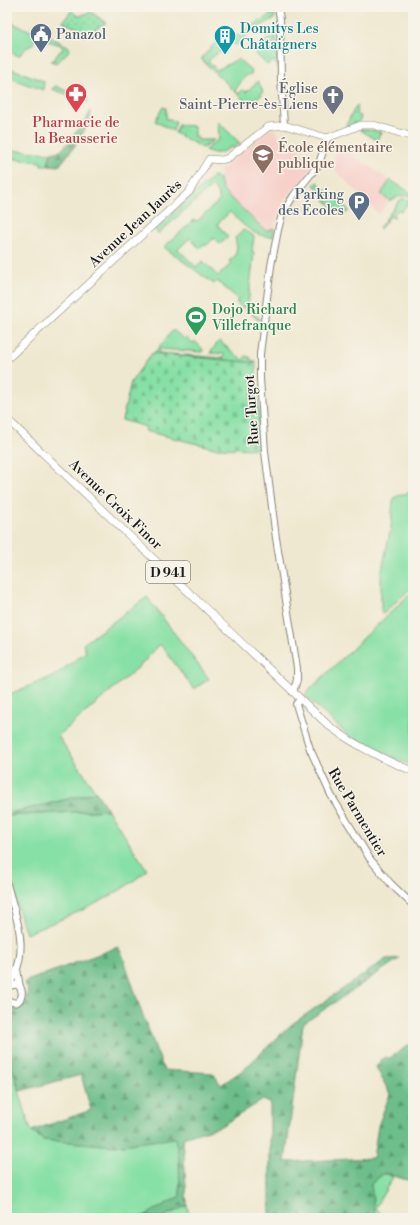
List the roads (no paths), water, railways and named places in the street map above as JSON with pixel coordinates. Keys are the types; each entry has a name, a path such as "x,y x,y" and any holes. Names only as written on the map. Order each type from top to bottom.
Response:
{"main road":[{"path":"284,125 326,138 361,125 384,128 413,137"},
{"name":"Avenue Jean Jaurès","path":"7,359 181,200 189,192 209,159 222,160 228,158 268,127 284,125"},
{"name":"Avenue Croix Finor","path":"7,419 293,692"},
{"name":"D 941","path":"293,692 329,726 347,739 366,750 413,771"}],"street":[{"path":"278,7 280,19 284,125"},
{"name":"Rue Turgot","path":"293,692 297,680 297,668 276,538 265,452 260,379 260,354 271,266 282,214 294,195 319,164 326,138"},
{"name":"Rue Parmentier","path":"300,698 296,704 297,712 310,749 331,795 370,859 391,884 413,905"},
{"path":"7,884 21,938 20,956 17,969 8,987"},
{"path":"7,999 12,1002 20,1000 22,995 17,969"},
{"path":"8,987 16,985 20,988"}],"place":[{"name":"Panazol","path":"41,54"},
{"name":"Domitys Les Châtaigners","path":"225,56"},
{"name":"Pharmacie de la Beausserie","path":"76,114"},
{"name":"Église Saint-Pierre-ès-Liens","path":"333,116"},
{"name":"École élémentaire publique","path":"263,174"},
{"name":"Parking des Écoles","path":"359,222"},
{"name":"Dojo Richard Villefranque","path":"196,336"}]}
